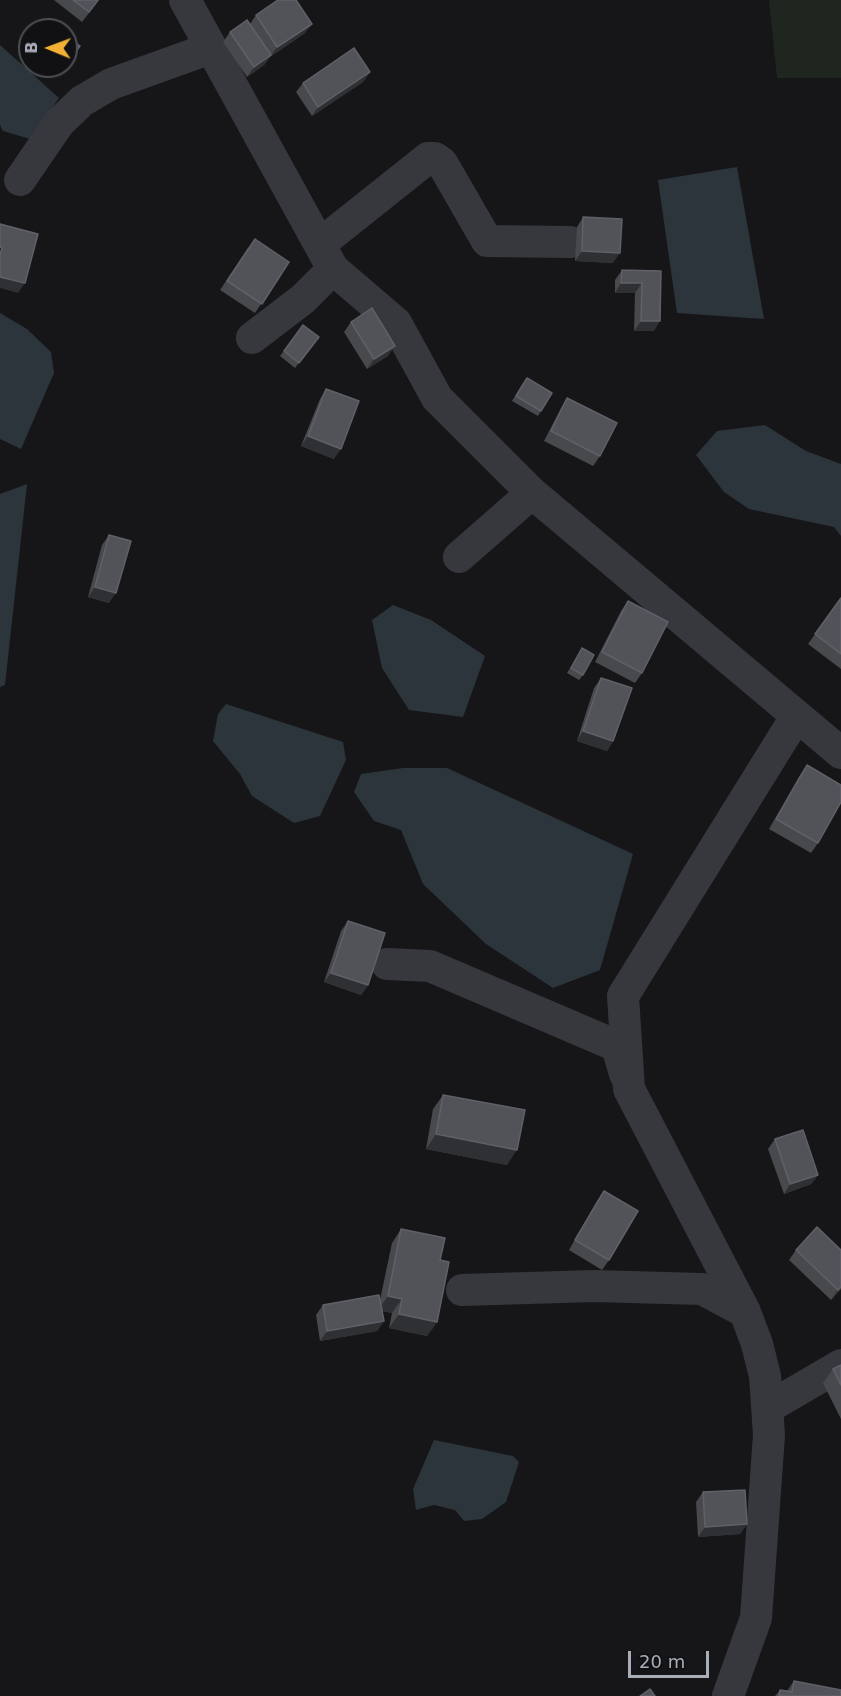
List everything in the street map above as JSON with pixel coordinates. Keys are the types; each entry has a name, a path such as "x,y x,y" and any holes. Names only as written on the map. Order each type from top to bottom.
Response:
{"street":[{"path":"185,0 327,256 396,323 437,398 532,493 841,753"},
{"path":"20,180 59,123 82,101 111,84 211,48"},
{"path":"252,338 303,299 327,256 428,158 435,158 442,163 487,241 570,242"},
{"path":"459,557 532,493"},
{"path":"629,1089 623,996 796,717"},
{"path":"387,964 430,966 617,1046 629,1089 744,1312 757,1344 769,1407 762,1552 756,1618 728,1696"},
{"path":"462,1290 594,1286 702,1289 744,1312"},
{"path":"769,1407 841,1365"}],"shaded area":[{"path":"769,0 841,0 841,78 777,78"},
{"path":"0,45 18,61 18,78 37,78 59,98 30,139 3,131 0,125"},
{"path":"737,167 764,319 677,313 658,180"},
{"path":"0,313 27,329 51,352 54,373 21,449 0,439"},
{"path":"765,425 806,451 841,464 841,536 834,527 749,509 724,492 696,455 717,431"},
{"path":"27,484 5,685 0,687 0,494"},
{"path":"393,605 431,620 485,656 463,717 409,710 382,668 372,620"},
{"path":"226,704 343,742 346,760 320,816 294,823 252,796 240,774 213,741 218,714"},
{"path":"403,768 447,768 633,854 600,970 553,988 486,944 423,884 401,830 374,821 354,792 361,774"},
{"path":"434,1440 513,1456 519,1462 506,1502 482,1519 464,1521 455,1510 434,1505 416,1510 413,1489"}],"building":[{"path":"73,0 98,0 89,12"},
{"path":"278,0 296,0 312,24 277,47 256,15"},
{"path":"247,20 271,55 254,67 230,32"},
{"path":"354,48 370,72 318,107 303,83"},
{"path":"583,217 622,219 620,253 582,251"},
{"path":"0,224 38,234 25,283 0,277 2,248 0,247"},
{"path":"255,239 289,262 262,304 227,281"},
{"path":"622,270 661,271 660,321 641,321 642,283 621,283"},
{"path":"372,308 395,346 374,359 351,322"},
{"path":"303,325 319,337 299,363 284,351"},
{"path":"527,378 552,393 541,411 516,396"},
{"path":"326,389 359,401 341,449 308,436"},
{"path":"567,398 617,423 600,456 551,431"},
{"path":"109,535 131,541 116,593 95,587"},
{"path":"841,598 841,654 815,634"},
{"path":"628,601 668,622 642,673 602,652"},
{"path":"582,648 594,655 583,675 571,668"},
{"path":"601,678 632,688 613,741 583,731"},
{"path":"807,765 841,785 841,802 818,843 776,819"},
{"path":"348,921 385,933 368,985 331,973"},
{"path":"443,1095 525,1110 517,1150 436,1134"},
{"path":"803,1130 818,1175 790,1184 775,1139"},
{"path":"604,1191 638,1211 609,1260 575,1240"},
{"path":"817,1227 841,1250 841,1287 838,1290 796,1250"},
{"path":"401,1229 445,1238 440,1260 449,1262 437,1322 399,1314 402,1299 388,1296"},
{"path":"379,1295 384,1321 327,1331 323,1305"},
{"path":"841,1365 841,1385 833,1369"},
{"path":"745,1490 747,1524 705,1527 703,1492"},
{"path":"794,1681 841,1690 841,1696 779,1696 780,1690 792,1692"},
{"path":"650,1689 655,1696 640,1696"}]}
